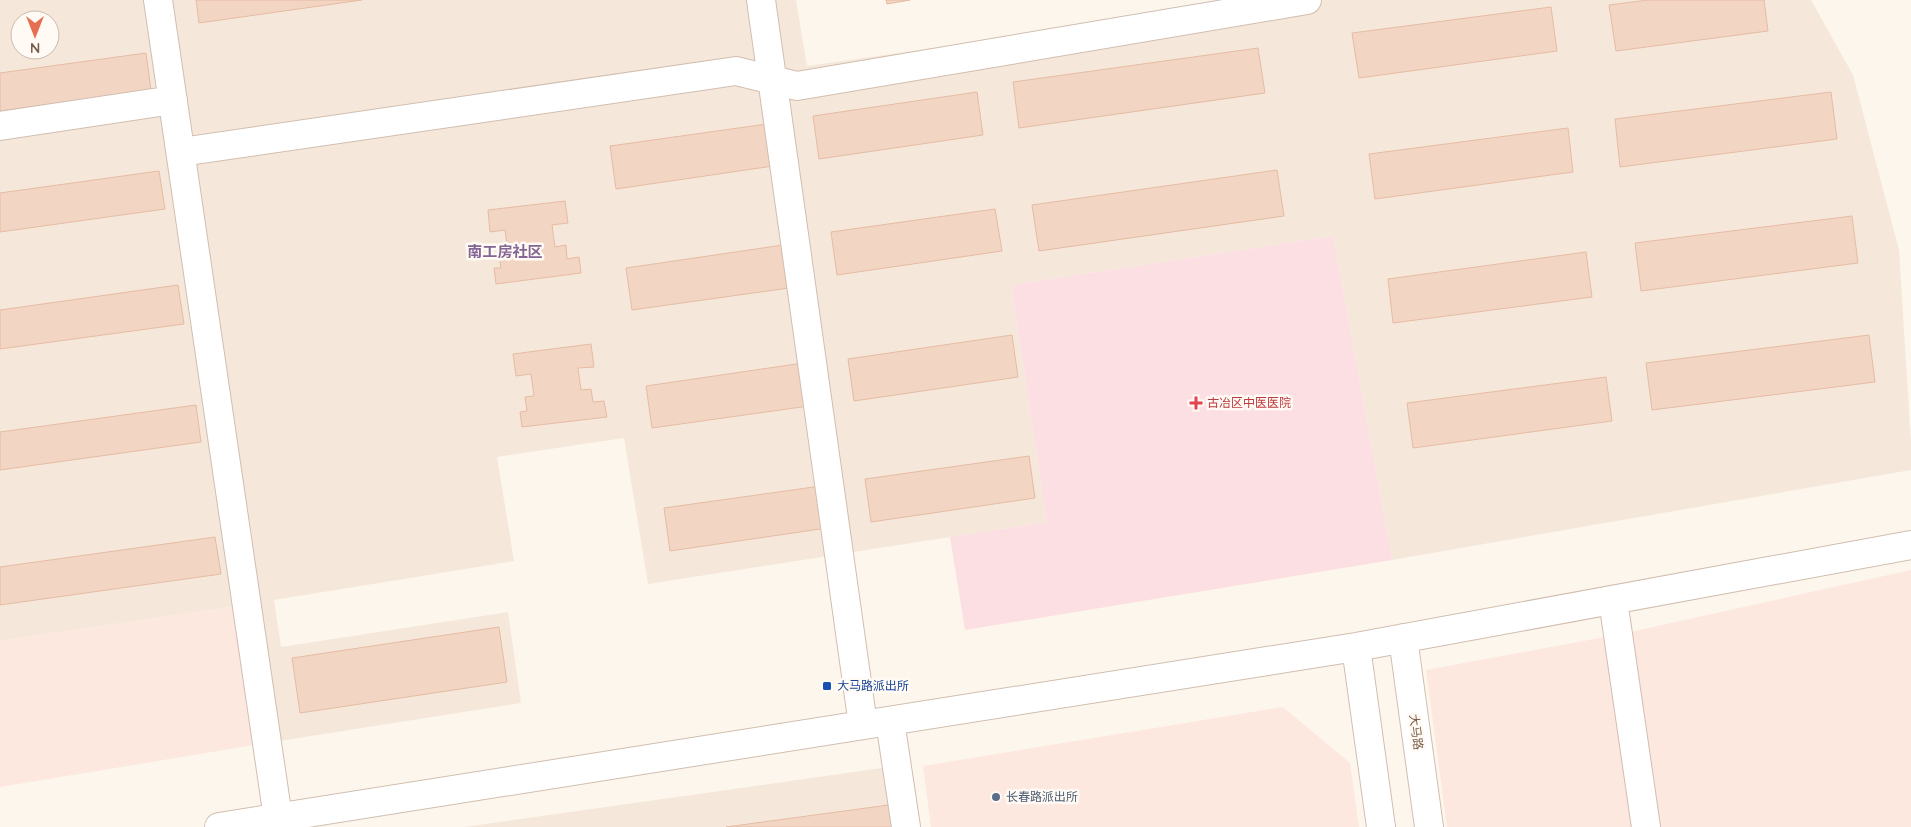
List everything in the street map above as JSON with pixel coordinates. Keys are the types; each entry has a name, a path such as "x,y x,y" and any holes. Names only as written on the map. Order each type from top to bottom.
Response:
{"street":[{"path":"158,0 278,818"},
{"path":"761,0 863,725"},
{"path":"180,152 736,71 797,86 1307,0"},
{"path":"0,126 173,100"},
{"path":"219,827 1356,647 1911,545"},
{"path":"1613,600 1646,827"},
{"name":"大马路","path":"1403,638 1429,827"},
{"path":"1356,647 1381,827"},
{"path":"890,721 906,827"}],"shaded area":[{"path":"0,0 796,0 807,66 1258,2 1258,0 1811,0 1853,75 1899,250 1911,470 1392,560 1333,236 1011,285 1047,522 648,584 624,438 497,457 514,561 274,600 281,647 508,612 521,703 279,741 258,603 0,641"},
{"name":"古冶区中医医院","path":"1333,236 1392,560 965,630 950,537 1047,522 1011,285"},
{"path":"1911,570 1911,827 1447,827 1426,670 1621,634"},
{"path":"258,603 279,741 0,787 0,641"},
{"path":"1283,707 1350,763 1359,827 931,827 923,766"},
{"path":"903,765 912,827 464,827"}],"building":[{"path":"196,0 362,0 199,23"},
{"path":"886,0 910,0 887,4"},
{"path":"1648,0 1764,0 1768,31 1616,51 1609,5"},
{"path":"1551,7 1557,51 1359,78 1352,33"},
{"path":"1258,48 1265,93 1019,128 1013,82"},
{"path":"146,53 151,90 0,111 0,73"},
{"path":"977,92 983,135 819,159 813,116"},
{"path":"1831,92 1837,139 1620,167 1615,119"},
{"path":"774,123 780,165 616,189 610,146"},
{"path":"1568,128 1573,172 1375,199 1369,154"},
{"path":"1277,170 1284,216 1039,251 1032,205"},
{"path":"159,171 165,209 0,232 0,193"},
{"path":"565,201 568,223 552,225 555,247 566,245 567,259 579,257 581,273 496,284 494,268 501,268 499,254 508,253 505,230 490,232 488,210"},
{"path":"995,209 1002,251 837,275 831,232"},
{"path":"1852,216 1858,263 1641,291 1635,243"},
{"path":"790,244 796,287 632,310 626,268"},
{"path":"1586,252 1592,297 1393,323 1388,279"},
{"path":"178,285 184,324 0,349 0,310"},
{"path":"1012,335 1018,377 854,401 848,359"},
{"path":"1869,335 1875,382 1652,410 1646,363"},
{"path":"591,344 594,367 578,368 581,390 591,389 593,402 604,401 607,417 522,427 520,412 527,411 525,397 534,396 531,374 516,376 513,354"},
{"path":"810,362 816,405 652,428 646,386"},
{"path":"1606,377 1612,421 1413,448 1407,403"},
{"path":"196,405 201,442 0,470 0,432"},
{"path":"1029,456 1035,498 871,522 865,479"},
{"path":"828,485 834,527 670,551 664,508"},
{"path":"215,537 221,574 0,605 0,567"},
{"path":"499,627 507,682 300,713 292,658"},
{"path":"896,804 900,827 726,827"}],"place":[{"name":"古冶区中医医院","path":"1196,403"},
{"name":"大马路派出所","path":"827,686"},
{"name":"长春路派出所","path":"996,797"}],"district":[{"name":"南工房社区","path":"505,252"}]}
